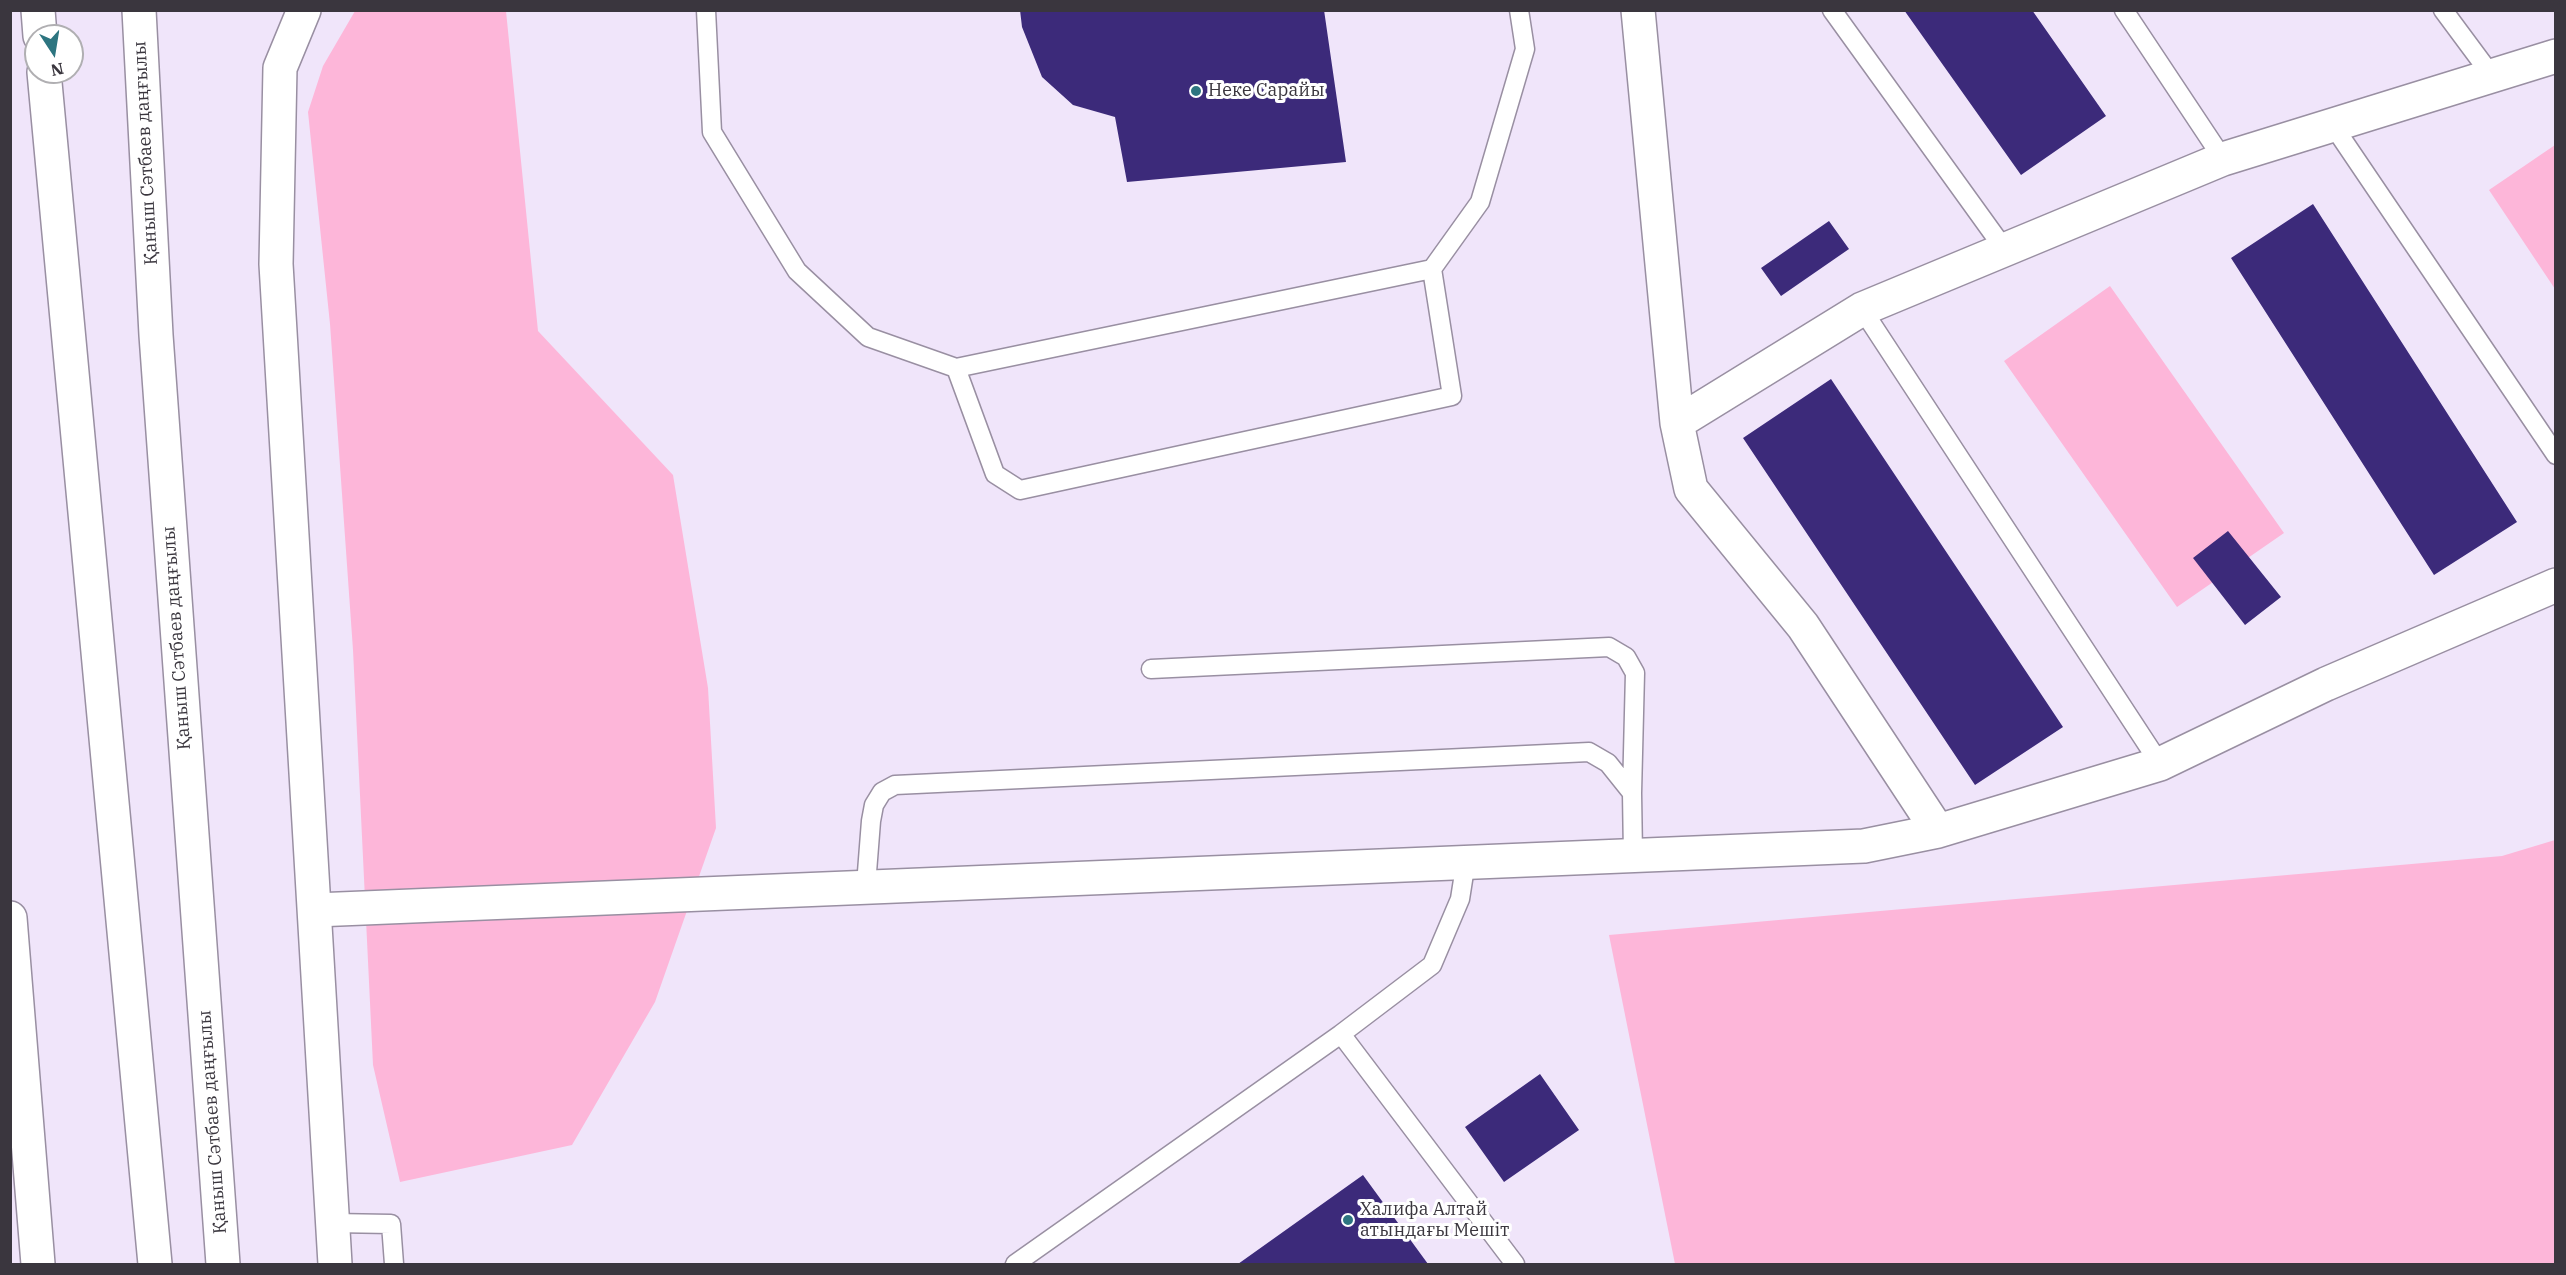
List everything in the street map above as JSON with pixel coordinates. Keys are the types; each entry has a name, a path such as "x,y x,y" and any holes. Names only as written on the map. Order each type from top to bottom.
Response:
{"street":[{"name":"Қаныш Сәтбаев даңғылы","path":"139,10 156,335 223,1264"},
{"path":"304,10 280,68 276,264 335,1264"},
{"path":"1638,10 1677,423 1690,489 1803,626 1938,831"},
{"path":"1677,423 1862,309 2223,159 2556,56"},
{"path":"45,84 155,1264"},
{"path":"315,910 866,885 1864,846 1938,831 2160,764 2326,684 2556,585"},
{"path":"10,918 38,1264"}],"lane":[{"path":"706,10 712,132 796,271 868,337 956,368 1432,269 1480,202 1525,49 1519,10"},
{"path":"1832,10 2005,250"},
{"path":"2124,10 2223,159"},
{"path":"2443,10 2492,76"},
{"path":"2332,124 2556,455"},
{"path":"956,368 995,474 1020,490 1452,396 1432,269"},
{"path":"1862,309 2160,764"},
{"path":"1151,669 1608,647 1626,657 1635,673 1633,855"},
{"path":"866,885 874,805 882,792 895,785 1589,752 1608,763 1632,793"},
{"path":"1015,1264 1341,1034 1432,965 1460,899 1466,861"},
{"path":"1341,1034 1515,1264"},
{"path":"333,1223 391,1224 394,1264"}],"shaded area":[{"path":"355,11 506,11 538,331 673,475 708,688 716,828 655,1002 572,1145 400,1182 373,1065 353,650 330,324 308,112 323,66"},
{"path":"2555,145 2555,289 2489,190"},
{"path":"2110,286 2284,533 2177,607 2004,361"},
{"path":"2555,840 2555,1264 1675,1264 1609,935 2502,856"}],"building":[{"name":"Неке Сарайы","path":"1020,10 1324,10 1346,162 1127,182 1115,117 1073,105 1042,77 1022,27"},
{"path":"1904,10 2032,10 2106,116 2021,175"},
{"path":"2313,204 2517,522 2434,575 2231,258"},
{"path":"1829,221 1849,249 1781,296 1761,268"},
{"path":"1831,379 2063,727 1975,785 1743,438"},
{"path":"2228,531 2281,597 2245,625 2193,558"},
{"path":"1540,1074 1579,1130 1504,1182 1465,1127"},
{"name":"Халифа Алтай атындағы Мешіт","path":"1363,1175 1428,1264 1238,1264"}],"place":[{"name":"Неке Сарайы","path":"1196,91"},
{"name":"Халифа Алтай атындағы Мешіт","path":"1348,1220"}]}
